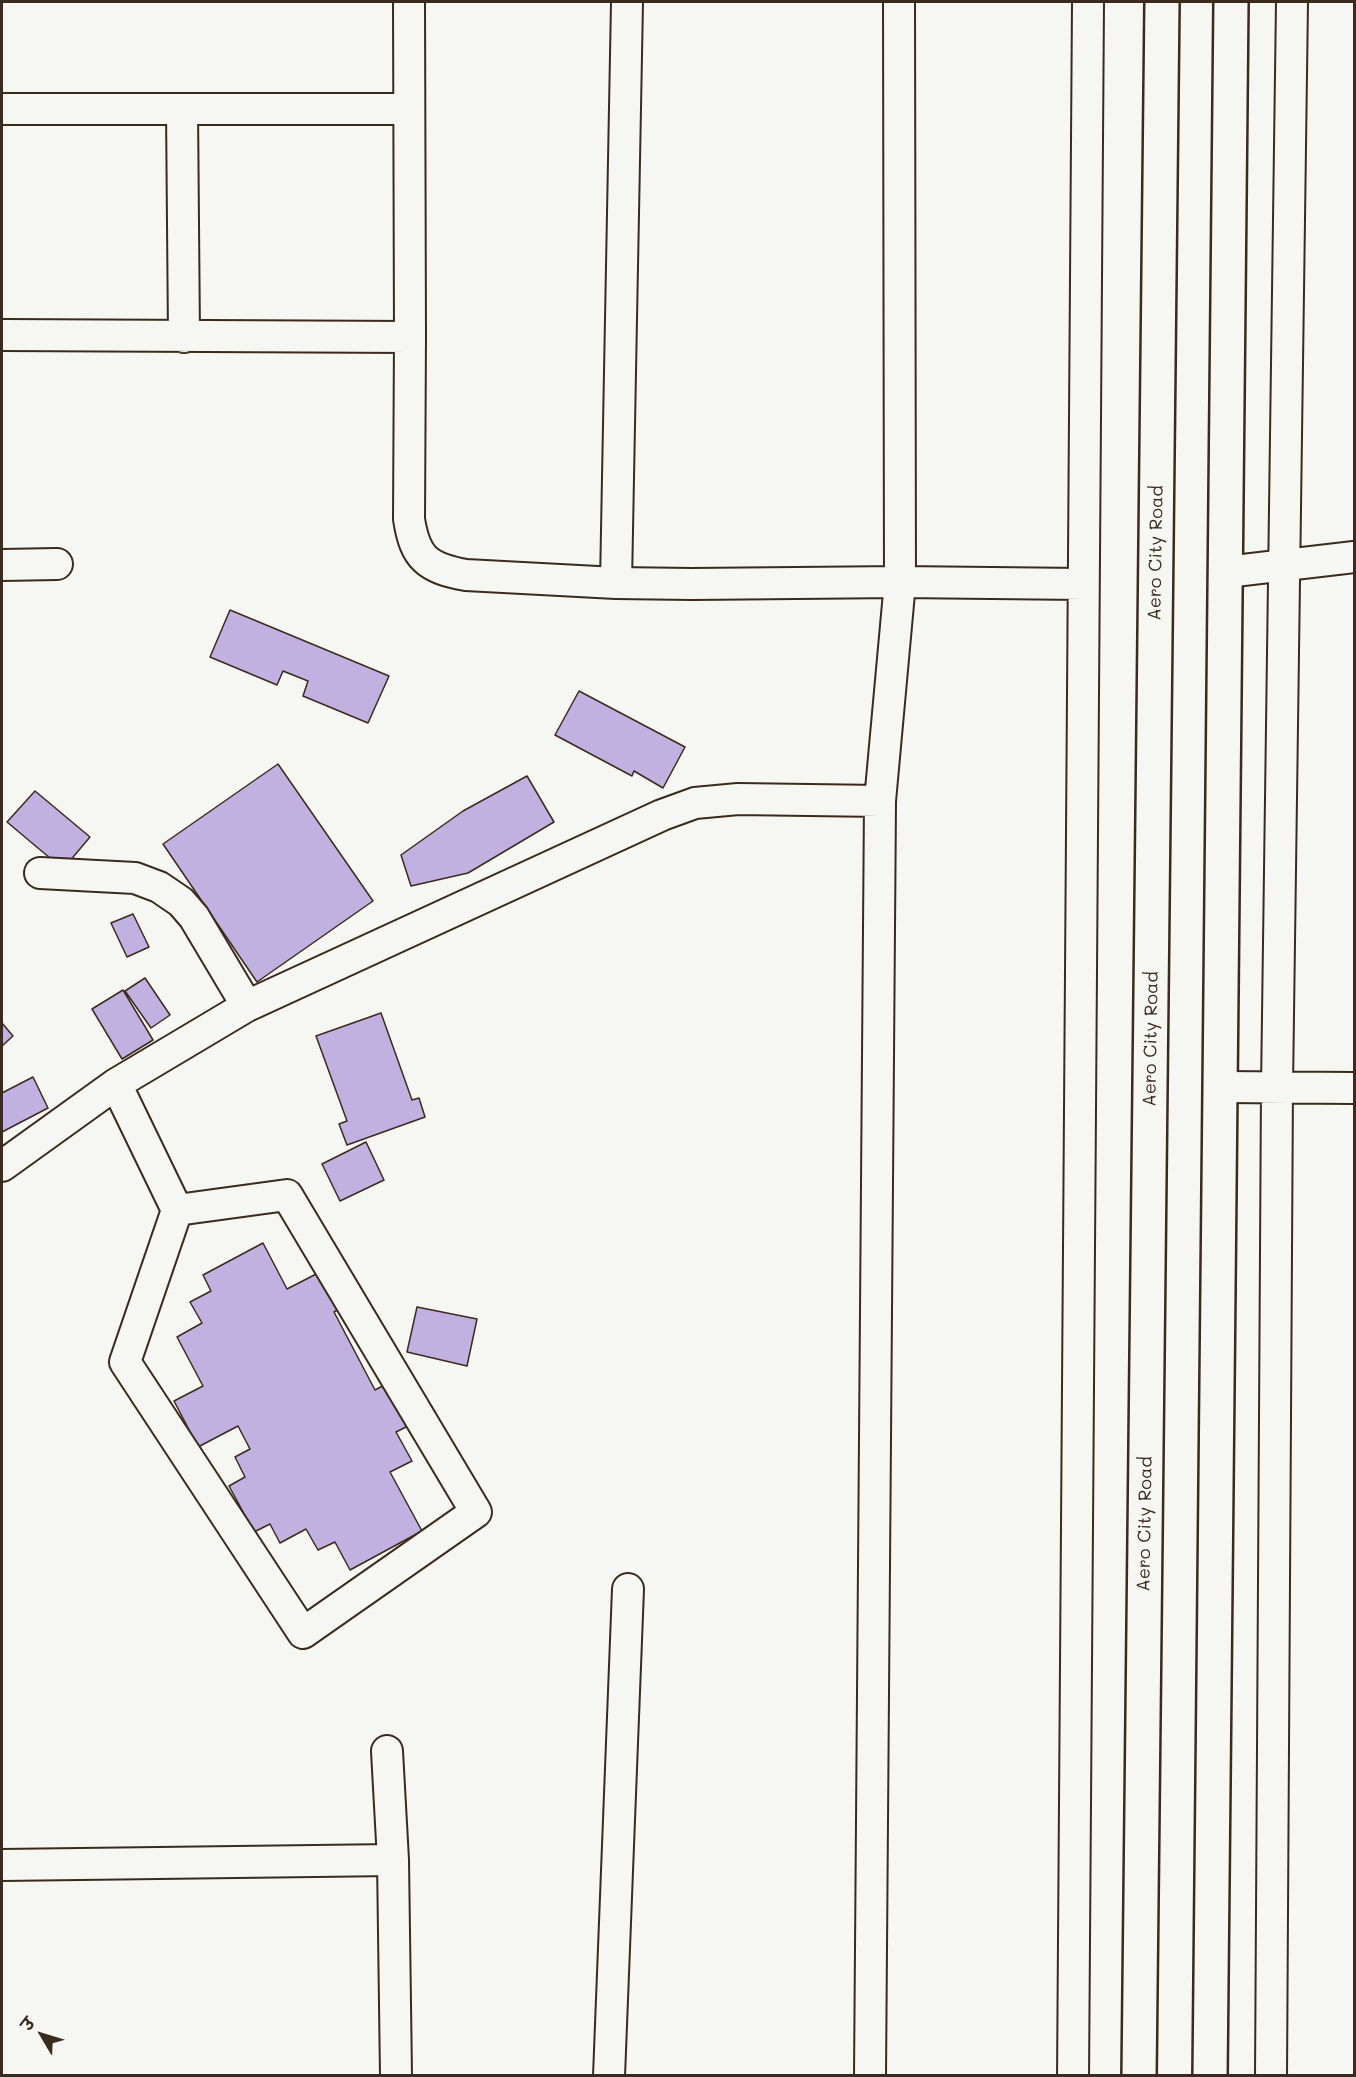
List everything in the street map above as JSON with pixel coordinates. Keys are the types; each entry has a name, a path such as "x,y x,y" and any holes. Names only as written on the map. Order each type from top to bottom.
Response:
{"street":[{"path":"409,2 409,519 413,542 422,557 444,571 466,574 615,583 1083,584"},
{"path":"615,583 627,2"},
{"path":"870,2076 880,801 900,582 899,2"},
{"path":"1073,2076 1088,2"},
{"name":"Aero City Road","path":"1139,2076 1162,2"},
{"path":"1210,2076 1222,1087 1231,2"},
{"path":"1271,2076 1277,1088 1292,2"},
{"path":"2,109 409,110"},
{"path":"182,109 184,337"},
{"path":"2,335 410,337"},
{"path":"1226,572 1354,557"},
{"path":"2,565 57,564"},
{"path":"2,1166 116,1084 247,1006 626,831 694,803 738,799 880,801"},
{"path":"40,873 135,878 159,887 181,902 194,917 247,1006"},
{"path":"116,1084 177,1210 125,1362 303,1633 476,1512 287,1195 177,1210"},
{"path":"1222,1087 1354,1088"},
{"path":"609,2076 628,1589"},
{"path":"387,1751 393,1860 396,2076"},
{"path":"2,1865 393,1860"}],"building":[{"path":"230,610 389,676 368,723 303,696 308,681 283,671 277,685 210,657"},
{"path":"579,691 685,747 663,788 634,771 632,776 555,735"},
{"path":"278,764 373,901 257,982 163,844"},
{"path":"527,776 554,822 468,873 411,886 401,855 463,811"},
{"path":"35,791 90,837 63,869 7,822"},
{"path":"133,914 149,947 127,957 111,923"},
{"path":"145,978 170,1015 151,1028 125,991"},
{"path":"123,990 153,1040 122,1059 92,1009"},
{"path":"381,1013 412,1100 419,1098 425,1117 347,1145 339,1124 347,1121 316,1036"},
{"path":"2,1023 13,1036 2,1046"},
{"path":"33,1077 48,1108 2,1132 2,1093"},
{"path":"366,1142 384,1180 340,1201 322,1164"},
{"path":"263,1243 287,1289 324,1270 343,1307 334,1312 375,1390 390,1382 412,1424 396,1432 412,1461 390,1472 422,1531 350,1570 335,1542 318,1550 306,1529 280,1543 270,1524 254,1532 229,1486 245,1477 235,1457 250,1449 238,1426 198,1447 174,1401 203,1386 177,1337 202,1323 190,1302 211,1291 203,1275"},
{"path":"417,1307 477,1319 467,1366 407,1352"}]}
